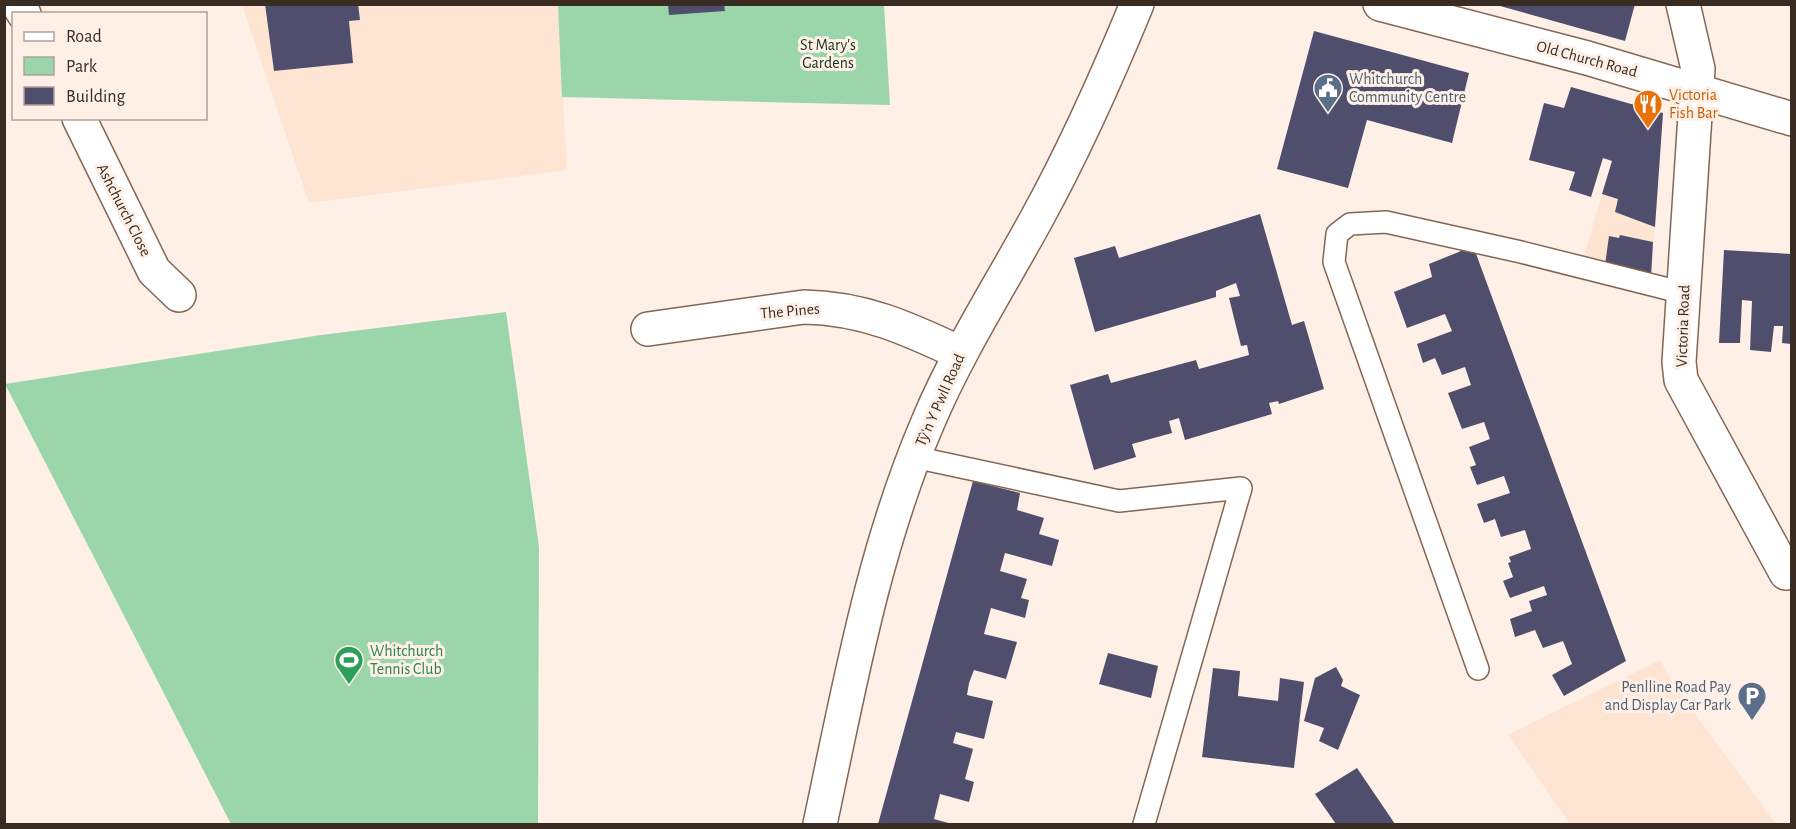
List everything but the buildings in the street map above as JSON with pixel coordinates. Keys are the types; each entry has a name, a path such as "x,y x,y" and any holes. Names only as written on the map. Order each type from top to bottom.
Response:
{"street":[{"name":"Tŷ'n Y Pwll Road","path":"820,825 867,608 892,517 915,457 960,353 1081,134 1137,4"},
{"name":"Old Church Road","path":"1380,4 1697,90 1791,119"},
{"name":"Victoria Road","path":"1683,4 1698,69 1679,362 1681,380 1789,571"},
{"name":"Ashchurch Close","path":"80,120 154,271 178,295"},
{"name":"The Pines","path":"648,329 804,307 826,307 887,320 960,353"}],"lane":[{"path":"1478,669 1334,262 1337,234 1350,224 1386,222 1521,252 1684,293"},
{"path":"915,457 1119,501 1241,488 1144,825"}],"shaded area":[{"path":"242,5 558,5 567,170 309,203"},
{"path":"1629,104 1663,113 1651,277 1583,259"},
{"path":"1660,660 1673,684 1776,824 1570,824 1508,735"}],"green space":[{"name":"St Mary's Gardens","path":"558,5 884,5 890,105 562,97"},
{"name":"Whitchurch Tennis Club","path":"506,312 539,547 538,824 231,824 5,384 321,335"}],"place":[{"name":"Whitchurch Community Centre","path":"1328,114"},
{"name":"Victoria Fish Bar","path":"1648,130"},
{"name":"Whitchurch Tennis Club","path":"349,686"},
{"name":"Penlline Road Pay and Display Car Park","path":"1752,722"}]}
